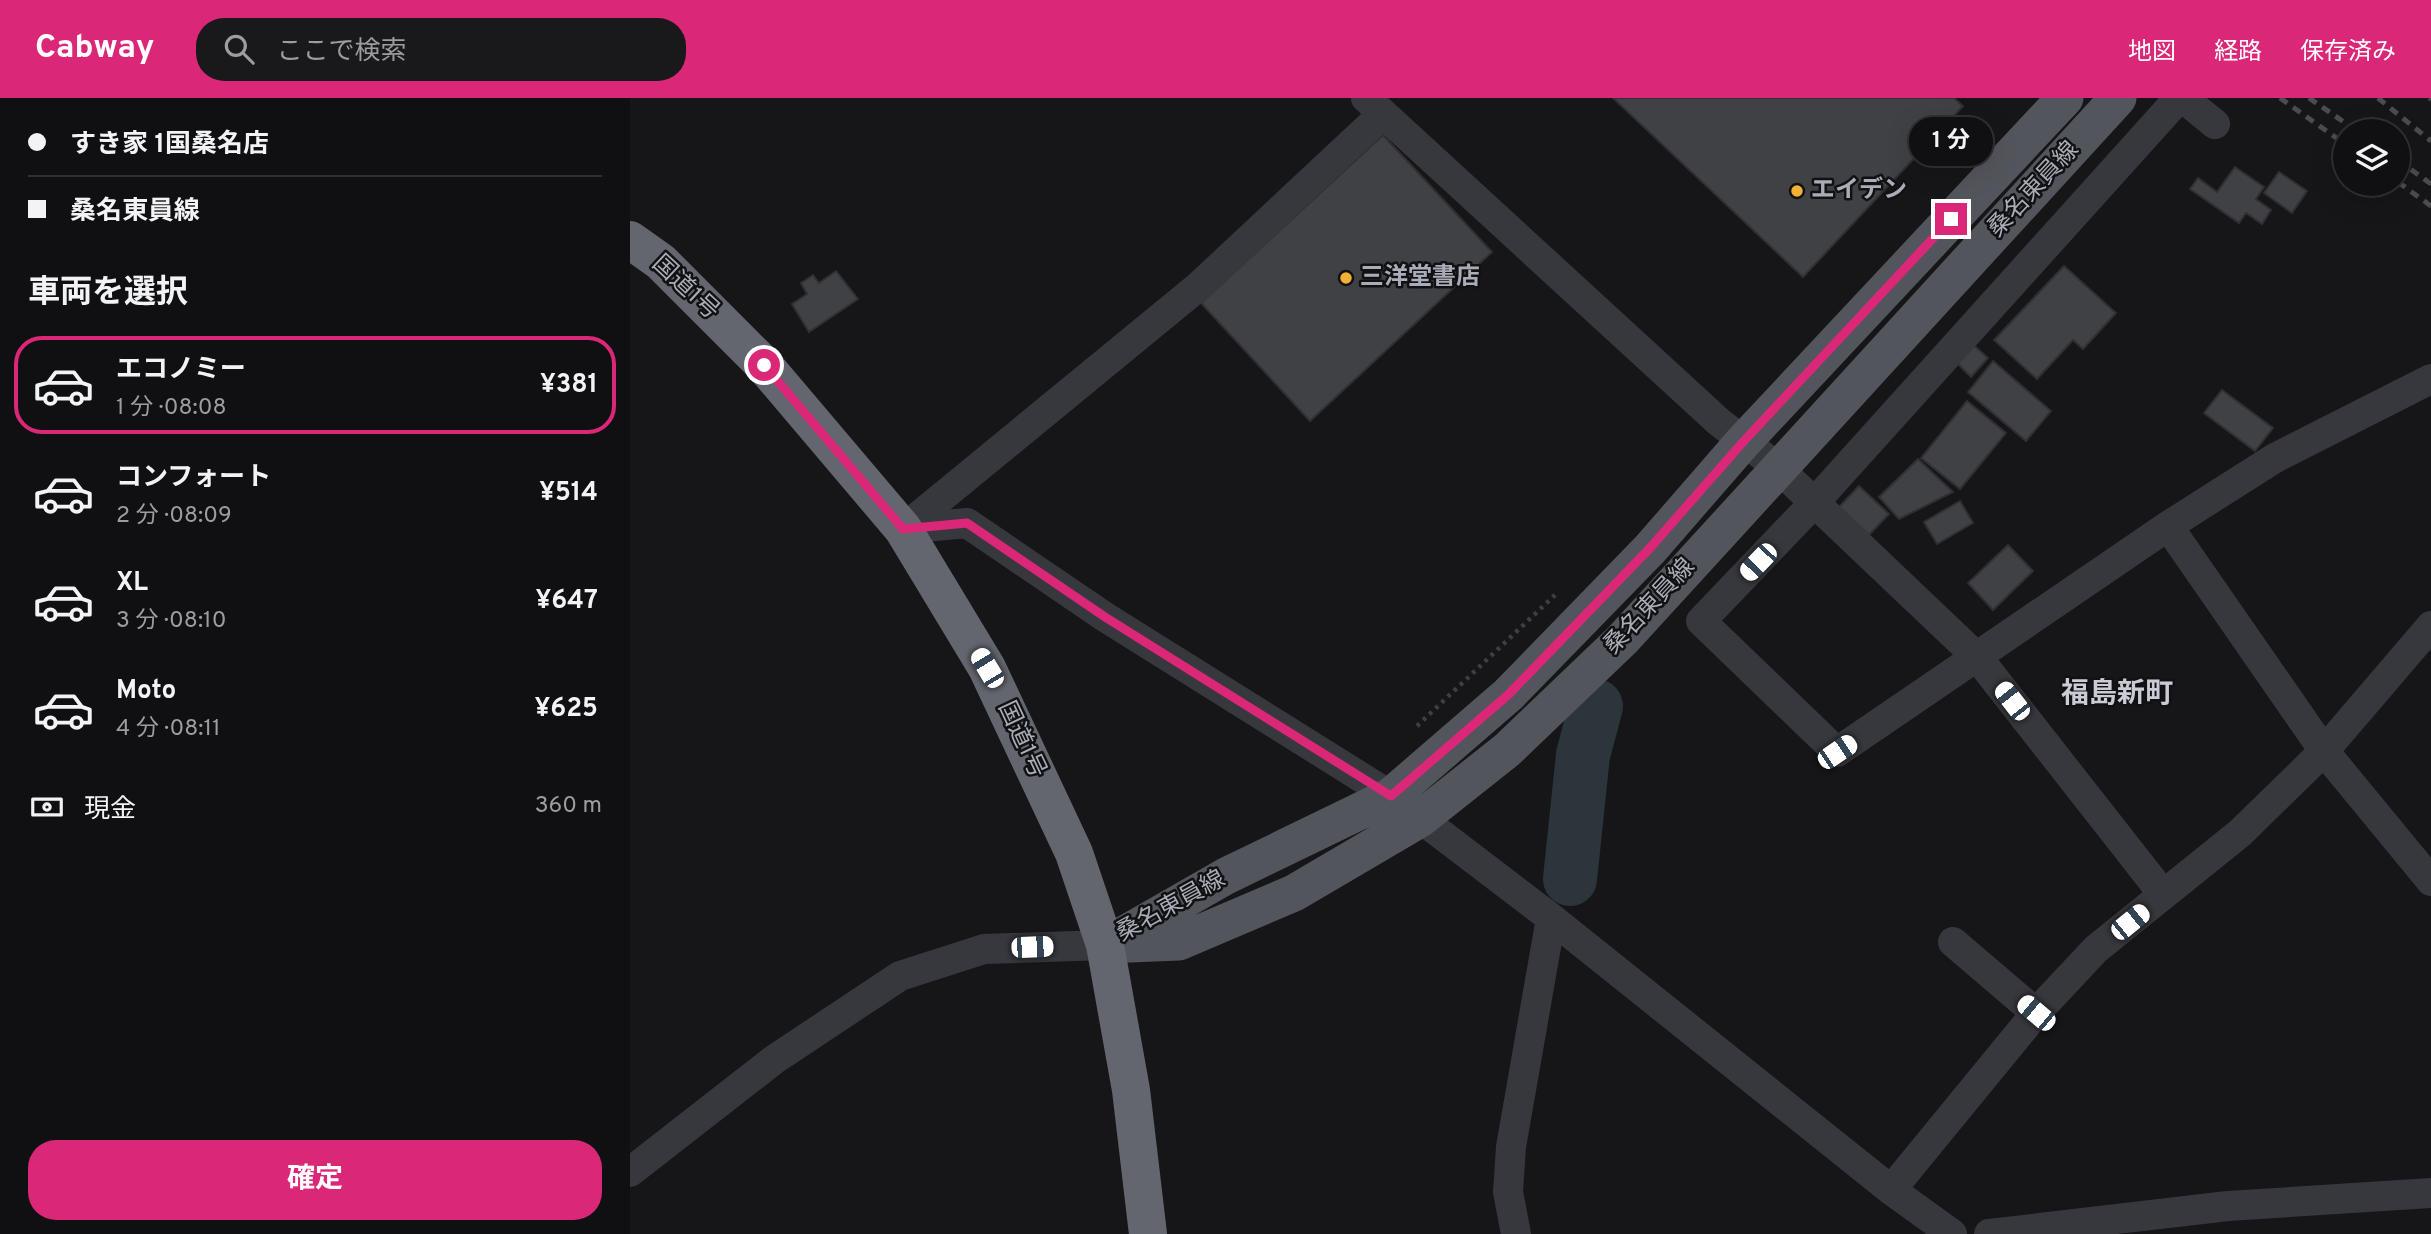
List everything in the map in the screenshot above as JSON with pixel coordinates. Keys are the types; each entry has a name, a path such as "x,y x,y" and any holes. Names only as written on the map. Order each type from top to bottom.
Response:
{"highway":[{"name":"国道1号","path":"630,240 661,262 764,365 903,529 987,668 1074,853 1105,945 1131,1090 1148,1234"}],"main road":[{"name":"桑名東員線","path":"1105,945 1226,876 1391,796 1509,694 1650,548 1743,442 2064,98"},
{"name":"桑名東員線","path":"1105,945 1179,942 1294,893 1420,819 1507,750 1622,640 1777,467 2118,98"}],"street":[{"path":"2215,124 2181,98 1814,503 1701,621 1837,752 2168,526 2275,458 2431,379"},
{"path":"903,529 1199,286 1374,106 1743,442 1777,467 1978,658 2163,894"},
{"path":"903,529 967,523 1105,617 1391,796 1551,918 1891,1190 1952,1234"},
{"path":"2168,526 2324,751 2431,881"},
{"path":"1891,1190 2036,1013 2096,949 2240,832 2324,751 2431,626"},
{"path":"1516,1234 1508,1192 1511,1147 1551,918"},
{"path":"1953,942 2036,1013"},
{"path":"630,1172 775,1059 901,976 984,949 1105,945"},
{"path":"1989,1234 2228,1206 2431,1193"}],"building":[{"name":"エイデン","path":"1613,98 1954,98 1963,106 1803,277"},
{"name":"三洋堂書店","path":"1383,135 1492,252 1310,421 1201,303"},
{"path":"2235,167 2264,187 2256,199 2271,210 2262,224 2246,213 2239,223 2190,189 2198,178 2217,192"},
{"path":"2279,172 2307,191 2292,213 2264,193"},
{"path":"2064,266 2116,313 2083,349 2073,340 2037,379 1994,340"},
{"path":"836,271 858,299 809,332 792,304 807,294 801,283 813,275 819,283"},
{"path":"1968,340 1988,358 1971,377 1952,358"},
{"path":"1993,361 2051,411 2026,441 1968,392"},
{"path":"2222,390 2273,428 2255,451 2204,413"},
{"path":"1967,401 2006,433 1960,489 1921,458"},
{"path":"1918,459 1953,492 1899,519 1879,497"},
{"path":"1859,486 1889,514 1869,535 1839,507"},
{"path":"1960,501 1973,523 1937,544 1924,522"},
{"path":"2008,545 2033,571 1993,610 1968,583"}],"waterway":[{"path":"1570,879 1583,755 1596,706"}],"railway":[{"path":"2280,98 2333,136"},
{"path":"2309,98 2340,119"},
{"path":"2378,98 2431,141"},
{"path":"2410,169 2431,184"},
{"path":"2410,191 2431,206"}],"place":[{"name":"エイデン","path":"1797,191"},
{"name":"三洋堂書店","path":"1346,278"}],"district":[{"name":"福島新町","path":"2117,695"}],"route":[{"path":"764,365 903,529 967,523 1105,617 1391,796 1509,694 1650,548 1743,442 1951,219"}]}
